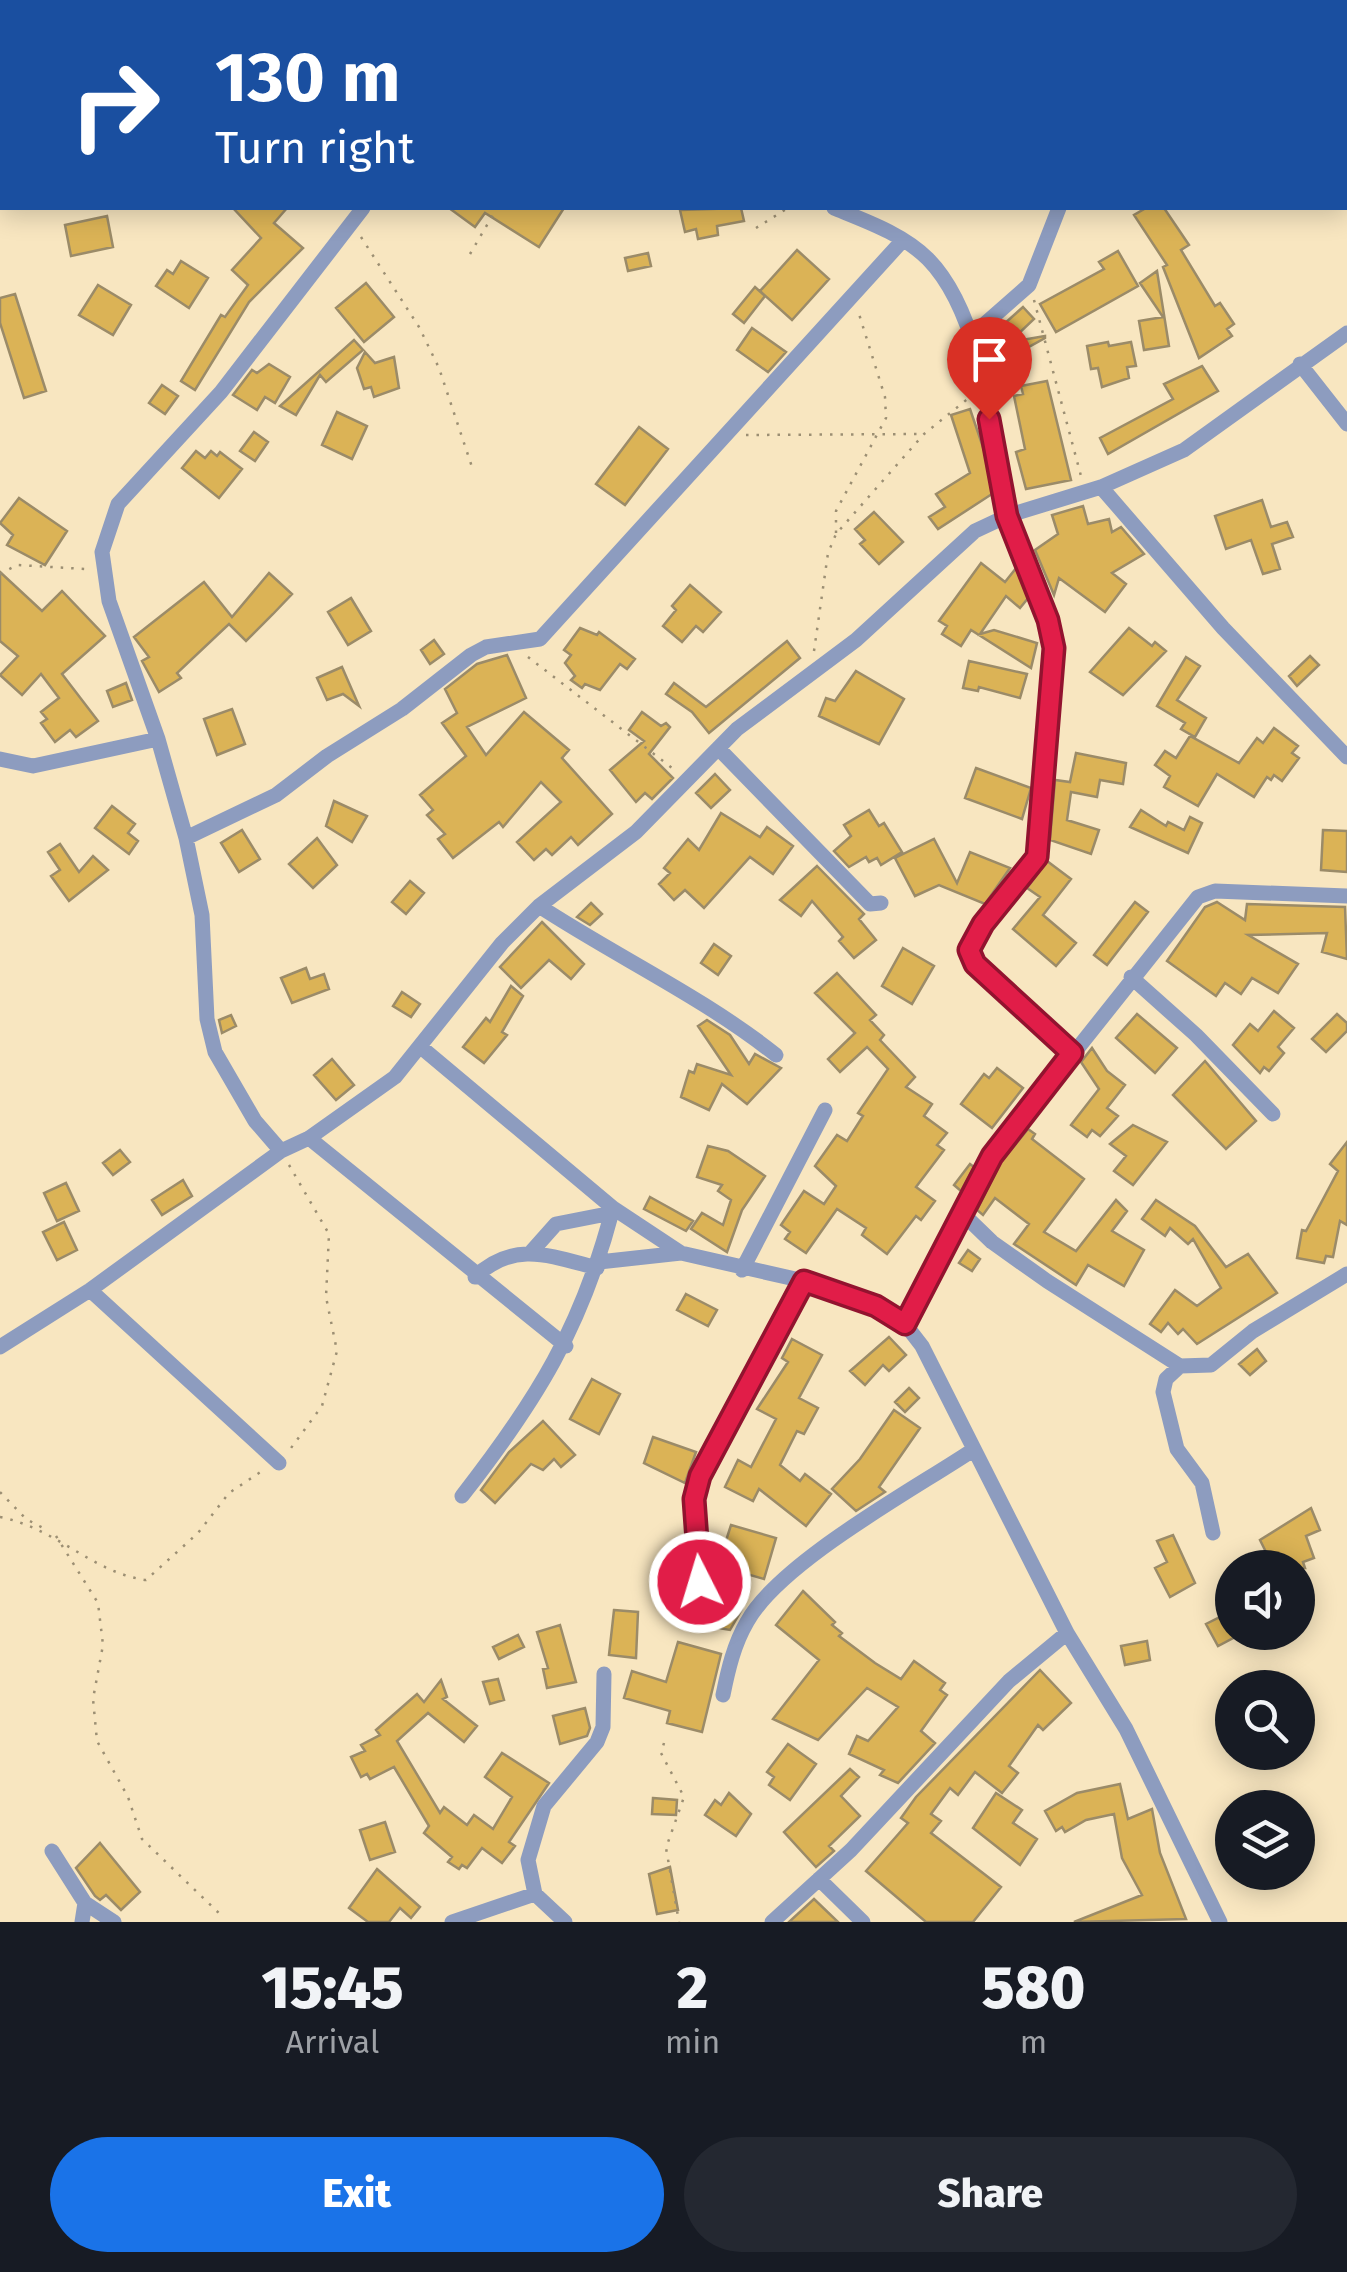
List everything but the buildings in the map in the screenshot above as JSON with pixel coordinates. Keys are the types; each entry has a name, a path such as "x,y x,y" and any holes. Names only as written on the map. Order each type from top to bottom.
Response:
{"street":[{"path":"281,1151 255,1122 216,1052 207,1019 202,915 186,838 102,570 102,552 118,504 221,392 362,210"},
{"path":"838,210 904,240 929,260 951,290 970,337 1008,515 1048,620 1054,648 1040,842 1029,872 983,924 969,950 975,964 1072,1053"},
{"path":"970,337 1029,285 1059,210"},
{"path":"186,838 276,796 327,756 402,709 471,655 511,642 540,639 904,240"},
{"path":"0,1346 90,1290 281,1151 308,1138 395,1077 422,1048 502,943 539,906 636,832 738,729 856,640 962,541 1008,515 1093,490 1184,450 1347,333"},
{"path":"1300,364 1347,424"},
{"path":"1093,490 1347,757"},
{"path":"0,760 33,766 158,739"},
{"path":"720,749 870,904 880,903"},
{"path":"905,1324 992,1156 1130,977 1205,892 1347,896"},
{"path":"539,906 619,959 732,1020 776,1055"},
{"path":"1130,977 1196,1035 1273,1114"},
{"path":"422,1048 612,1211 680,1253 804,1281 876,1306 905,1324 922,1346 1067,1634 1126,1729 1220,1922"},
{"path":"742,1270 825,1110"},
{"path":"308,1138 566,1346"},
{"path":"532,1251 556,1224 612,1211"},
{"path":"462,1496 516,1427 566,1346 598,1265 612,1211"},
{"path":"962,1213 992,1242 1047,1282 1180,1366 1211,1365 1253,1331 1347,1274"},
{"path":"476,1277 504,1256 532,1251 598,1265 680,1253"},
{"path":"700,1582 694,1499 700,1476 804,1281"},
{"path":"90,1290 278,1464"},
{"path":"1180,1366 1166,1379 1163,1392 1177,1449 1202,1483 1213,1533"},
{"path":"723,1695 736,1648 763,1600 808,1560 972,1450"},
{"path":"772,1922 819,1879 1009,1680 1067,1634"},
{"path":"565,1922 535,1894 528,1860 544,1806 597,1742 603,1727 604,1674"},
{"path":"52,1851 85,1904 114,1922"},
{"path":"819,1879 863,1922"},
{"path":"452,1922 479,1918 535,1894"},
{"path":"82,1922 85,1904"}],"path":[{"path":"470,254 495,210"},
{"path":"756,228 785,210"},
{"path":"352,223 420,327 439,368 473,470"},
{"path":"1029,285 1093,490"},
{"path":"836,534 836,511 864,466 872,438 884,424 887,410 854,298"},
{"path":"808,676 818,634 828,553 836,534 924,434 982,386"},
{"path":"728,435 872,438 924,434"},
{"path":"0,574 18,565 102,570"},
{"path":"511,642 689,780"},
{"path":"0,1492 26,1519 118,1576 146,1580 198,1533 230,1493 249,1477 278,1464 322,1406 337,1351 326,1297 330,1234 281,1151"},
{"path":"0,1517 55,1535 98,1602 103,1645 94,1699 97,1741 128,1796 142,1840 224,1918"},
{"path":"664,1742 661,1753 684,1797 667,1840 679,1922"}],"route":[{"path":"700,1582 694,1499 700,1476 718,1434 804,1281 876,1306 905,1324 992,1156 1072,1053 975,964 969,950 983,924 1029,872 1037,857 1054,648 1048,620 1010,515 1007,516 989,419"}]}
